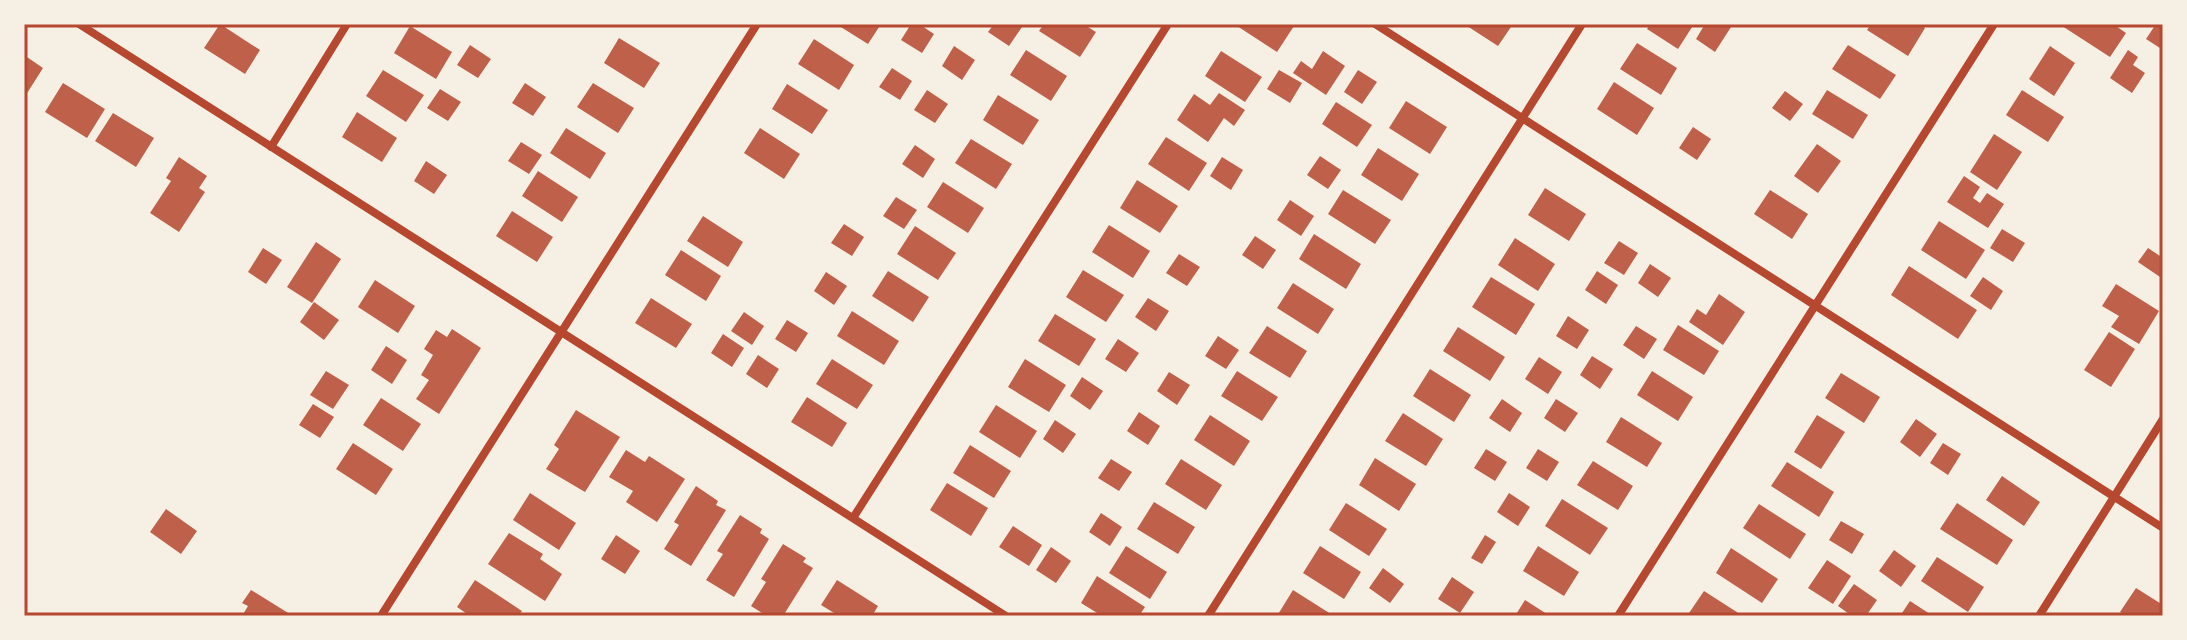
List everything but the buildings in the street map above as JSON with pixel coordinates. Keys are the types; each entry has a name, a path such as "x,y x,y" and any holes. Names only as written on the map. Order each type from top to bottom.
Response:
{"street":[{"path":"79,24 1006,616"},
{"path":"271,147 347,24"},
{"path":"381,616 757,24"},
{"path":"853,518 1168,24"},
{"path":"1375,24 2163,528"},
{"path":"1208,616 1582,24"},
{"path":"1618,616 1994,24"},
{"path":"2039,616 2163,419"}]}
